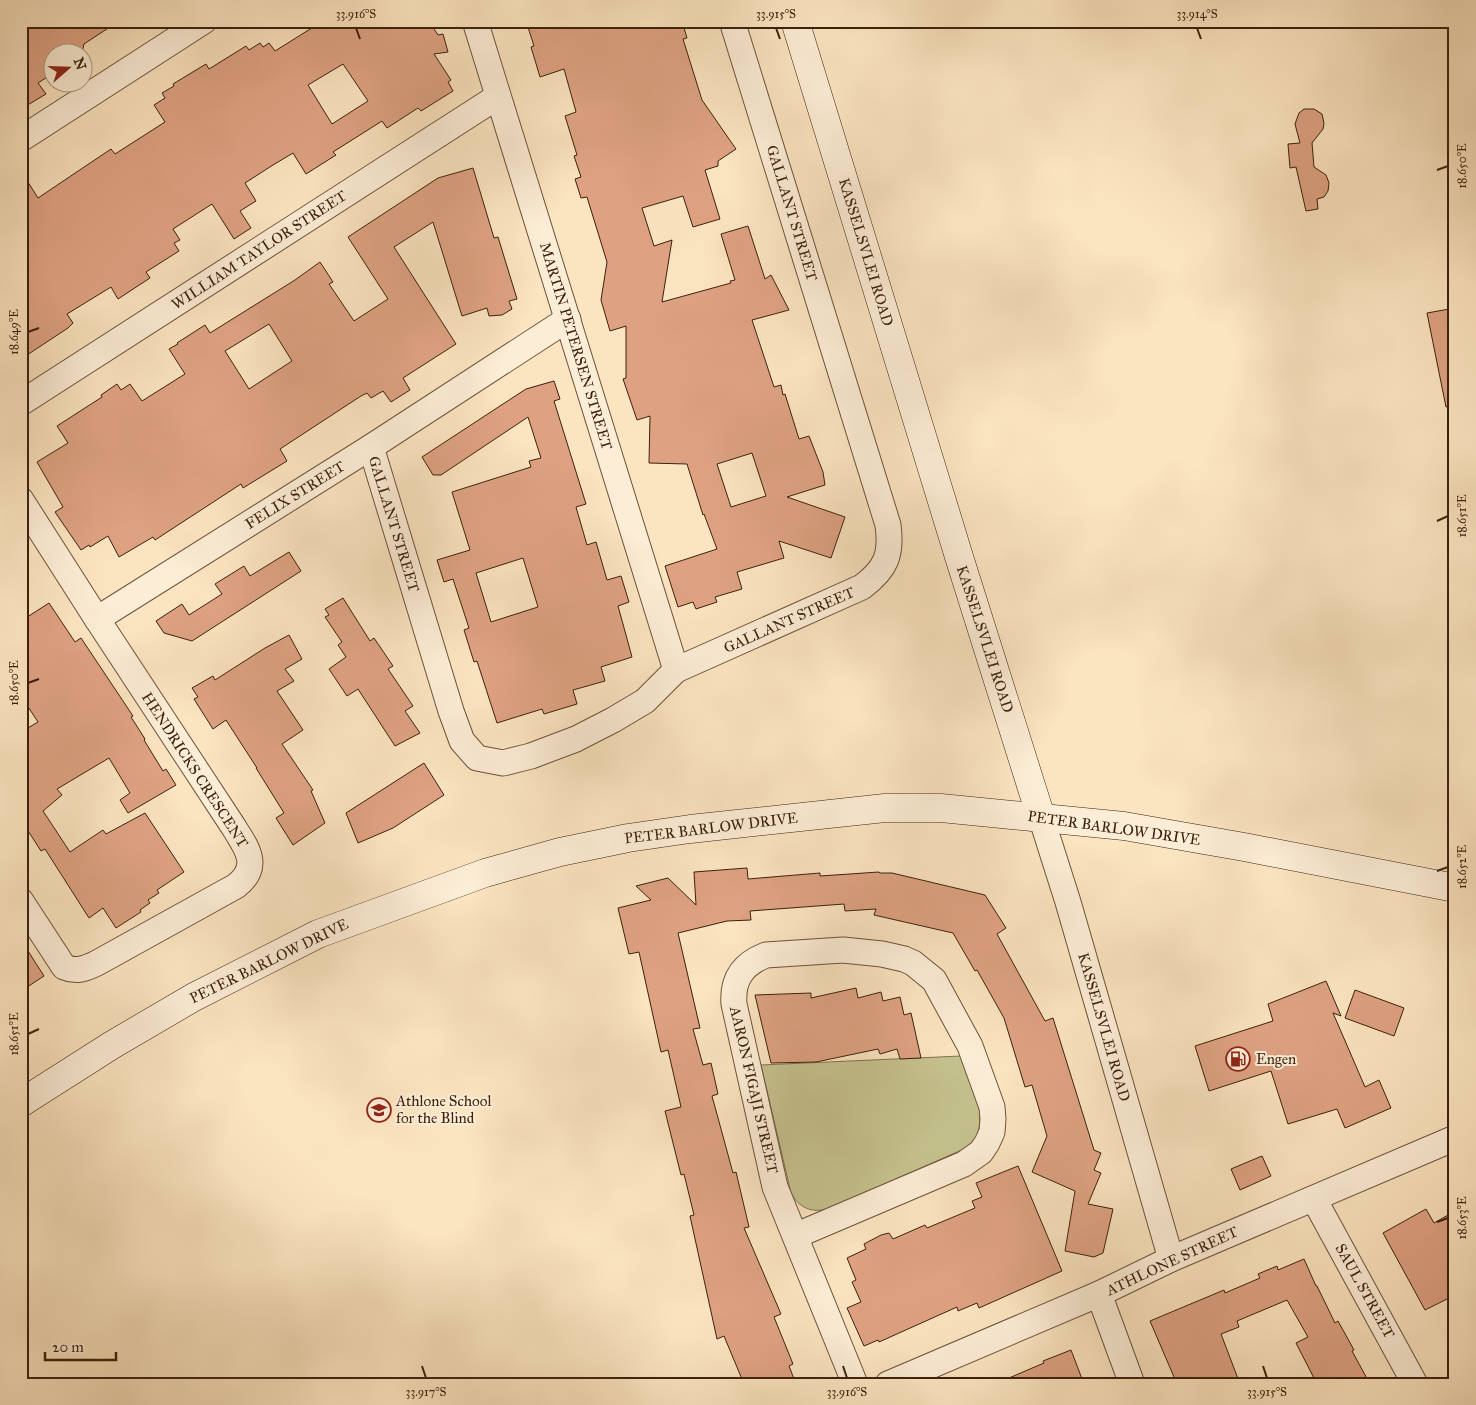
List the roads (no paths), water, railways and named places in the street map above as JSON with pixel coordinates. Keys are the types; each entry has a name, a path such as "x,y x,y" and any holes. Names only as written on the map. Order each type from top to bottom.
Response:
{"street":[{"path":"21,140 204,21"},
{"name":"MARTIN PETERSEN STREET","path":"475,21 676,670"},
{"name":"GALLANT STREET","path":"371,447 451,711 462,741 477,758 503,763 531,756 576,739 645,701 676,670 862,587 874,578 884,566 889,551 890,537 884,512 732,21"},
{"name":"KASSELSVLEI ROAD","path":"795,21 960,560 1068,902 1171,1259"},
{"name":"WILLIAM TAYLOR STREET","path":"21,403 497,97"},
{"name":"FELIX STREET","path":"97,619 371,447 568,319"},
{"name":"HENDRICKS CRESCENT","path":"21,500 246,846 251,860 250,870 245,879 236,886 97,963 82,969 73,970 64,967 21,901"},
{"name":"PETER BARLOW DRIVE","path":"21,1103 112,1045 194,997 318,934 504,867 560,852 628,838 774,819 885,808 941,808 1124,826 1455,888"},
{"name":"AARON FIGAJI STREET","path":"795,1236 964,1164 981,1152 990,1137 993,1119 992,1107 970,1046 934,980 921,969 904,959 882,954 843,950 766,956 746,965 739,974 733,994 775,1187 855,1384"},
{"name":"ATHLONE STREET","path":"888,1384 1099,1294 1171,1259 1455,1138"},
{"name":"SAUL STREET","path":"1314,1199 1415,1384"},
{"path":"1099,1294 1132,1384"}],"place":[{"name":"Engen","path":"1238,1059"},
{"name":"Athlone School for the Blind","path":"379,1110"}]}
